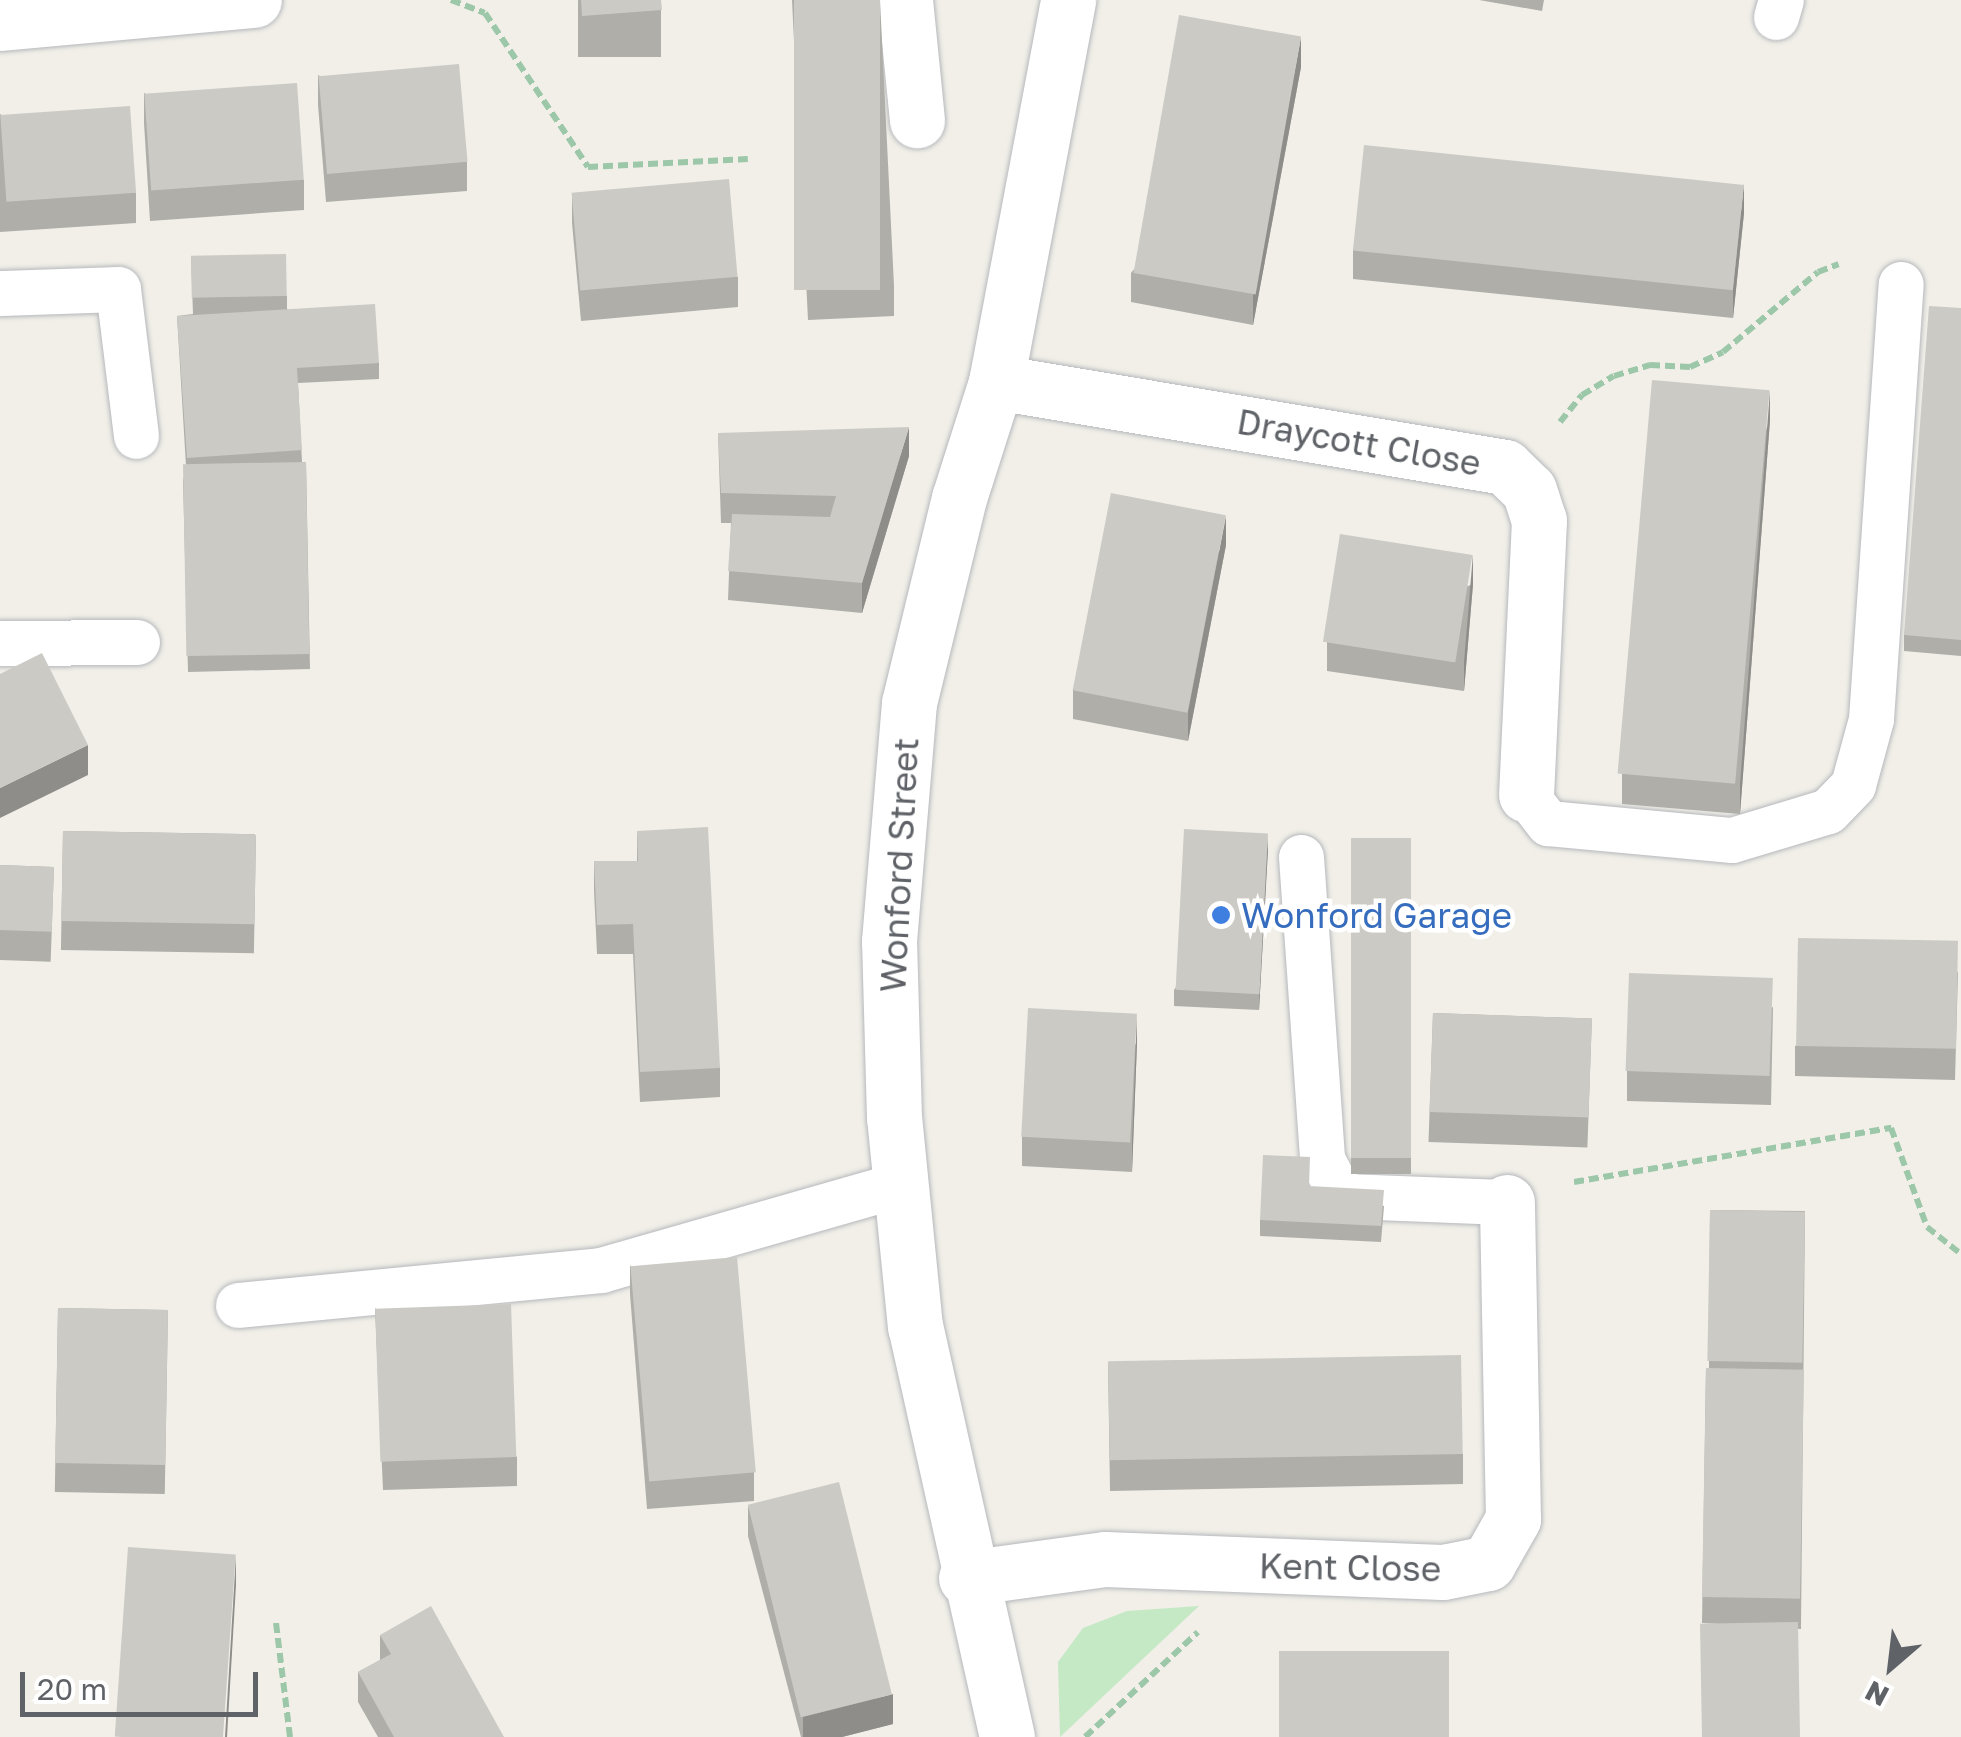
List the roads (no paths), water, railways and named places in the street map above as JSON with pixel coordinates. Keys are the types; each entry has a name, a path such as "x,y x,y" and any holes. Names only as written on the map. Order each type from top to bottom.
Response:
{"street":[{"path":"0,24 254,0"},
{"path":"905,0 917,120"},
{"name":"Wonford Street","path":"1007,1737 966,1578 915,1327 900,1184 889,941 910,703 959,498 996,382 1068,0"},
{"name":"Draycott Close","path":"996,382 1506,467 1528,490 1540,520 1526,795"},
{"name":"Kent Close","path":"966,1578 1105,1559 1443,1572 1488,1563 1513,1519 1507,1202"}],"lane":[{"path":"1526,795 1548,823 1732,840 1828,811 1853,786 1871,719 1901,284"},
{"path":"0,293 118,289 136,436"},
{"path":"0,643 136,642"},
{"path":"1301,857 1322,1160 1336,1186 1348,1196 1507,1202"},
{"path":"238,1305 601,1270 900,1184"}],"place":[{"name":"Wonford Garage","path":"1221,915"}]}
